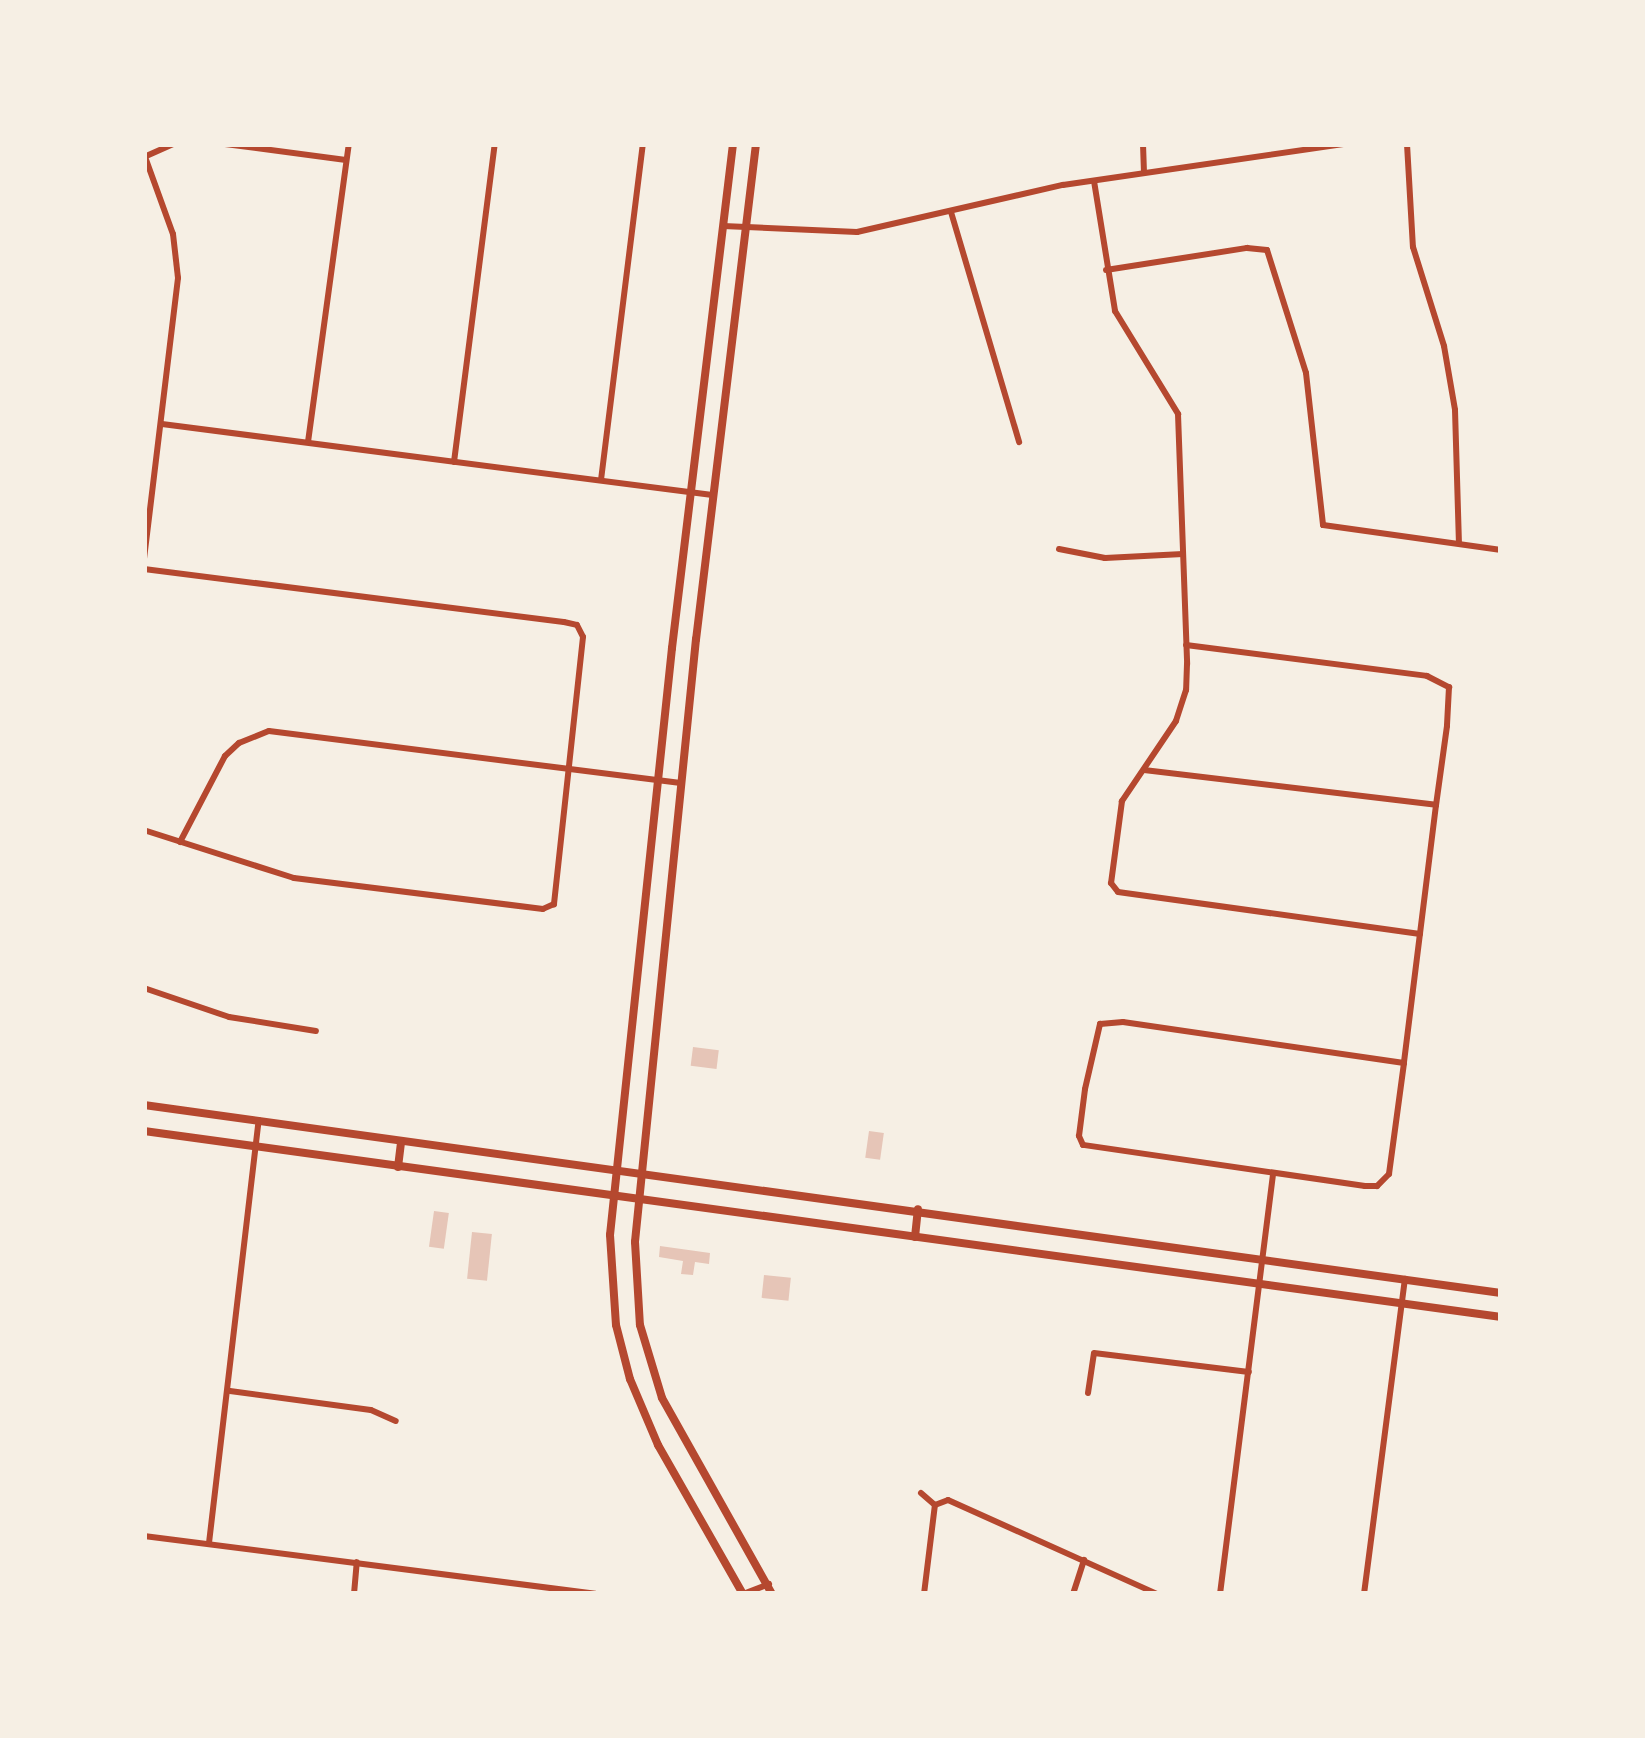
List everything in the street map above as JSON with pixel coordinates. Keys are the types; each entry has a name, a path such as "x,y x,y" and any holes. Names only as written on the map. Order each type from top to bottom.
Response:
{"main road":[{"path":"734,144 689,492 616,1171 611,1280 629,1377 661,1450 743,1594"},
{"path":"756,144 656,1013 638,1198 637,1294 652,1369 681,1438 771,1589"},
{"path":"634,1009 656,1013"},
{"path":"144,1105 1501,1293"},
{"path":"144,1131 1501,1317"},
{"path":"398,1167 401,1142"},
{"path":"915,1237 918,1210"}],"street":[{"path":"144,558 177,320 177,260 144,155 173,144"},
{"path":"224,144 346,160"},
{"path":"308,442 349,144"},
{"path":"454,462 495,144"},
{"path":"601,481 643,144"},
{"path":"1143,144 1144,172"},
{"path":"1271,144 1271,155"},
{"path":"723,226 829,234 1094,180 1345,144"},
{"path":"1407,144 1413,247 1444,346 1455,410 1460,544"},
{"path":"1094,180 1106,269 1125,334 1178,414 1184,554 1186,645 1181,709 1127,791 1119,814 1111,883 1118,892 1420,934"},
{"path":"951,212 1019,442"},
{"path":"1106,269 1247,248 1267,250 1314,412 1318,518 1336,528 1501,550"},
{"path":"162,424 712,495"},
{"path":"1059,548 1106,557 1184,554"},
{"path":"144,569 578,625 583,638 554,904 543,909 307,880 144,830"},
{"path":"1186,645 1427,676 1448,687 1436,805 1404,1063 1389,1174 1377,1186 1083,1145 1085,1089 1100,1024 1404,1063"},
{"path":"180,842 225,756 259,733 283,731 681,783"},
{"path":"1144,770 1436,805"},
{"path":"144,988 229,1017 316,1031"},
{"path":"209,1543 259,1120"},
{"path":"1220,1594 1273,1173"},
{"path":"1364,1594 1405,1280"},
{"path":"1088,1393 1094,1353 1249,1372"},
{"path":"230,1390 371,1410 396,1421"},
{"path":"921,1493 935,1505"},
{"path":"935,1505 948,1499 1157,1594"},
{"path":"924,1594 935,1505"},
{"path":"144,1536 595,1594"},
{"path":"1073,1594 1084,1560"},
{"path":"354,1594 357,1562"},
{"path":"743,1594 771,1589"}],"building":[{"path":"693,1047 719,1050 716,1069 691,1066"},
{"path":"869,1131 884,1133 880,1160 865,1158"},
{"path":"434,1211 449,1213 444,1249 429,1247"},
{"path":"472,1232 492,1234 487,1281 467,1279"},
{"path":"660,1246 710,1253 709,1264 695,1262 693,1275 681,1274 683,1261 659,1257"},
{"path":"764,1275 791,1278 788,1301 762,1298"}]}
